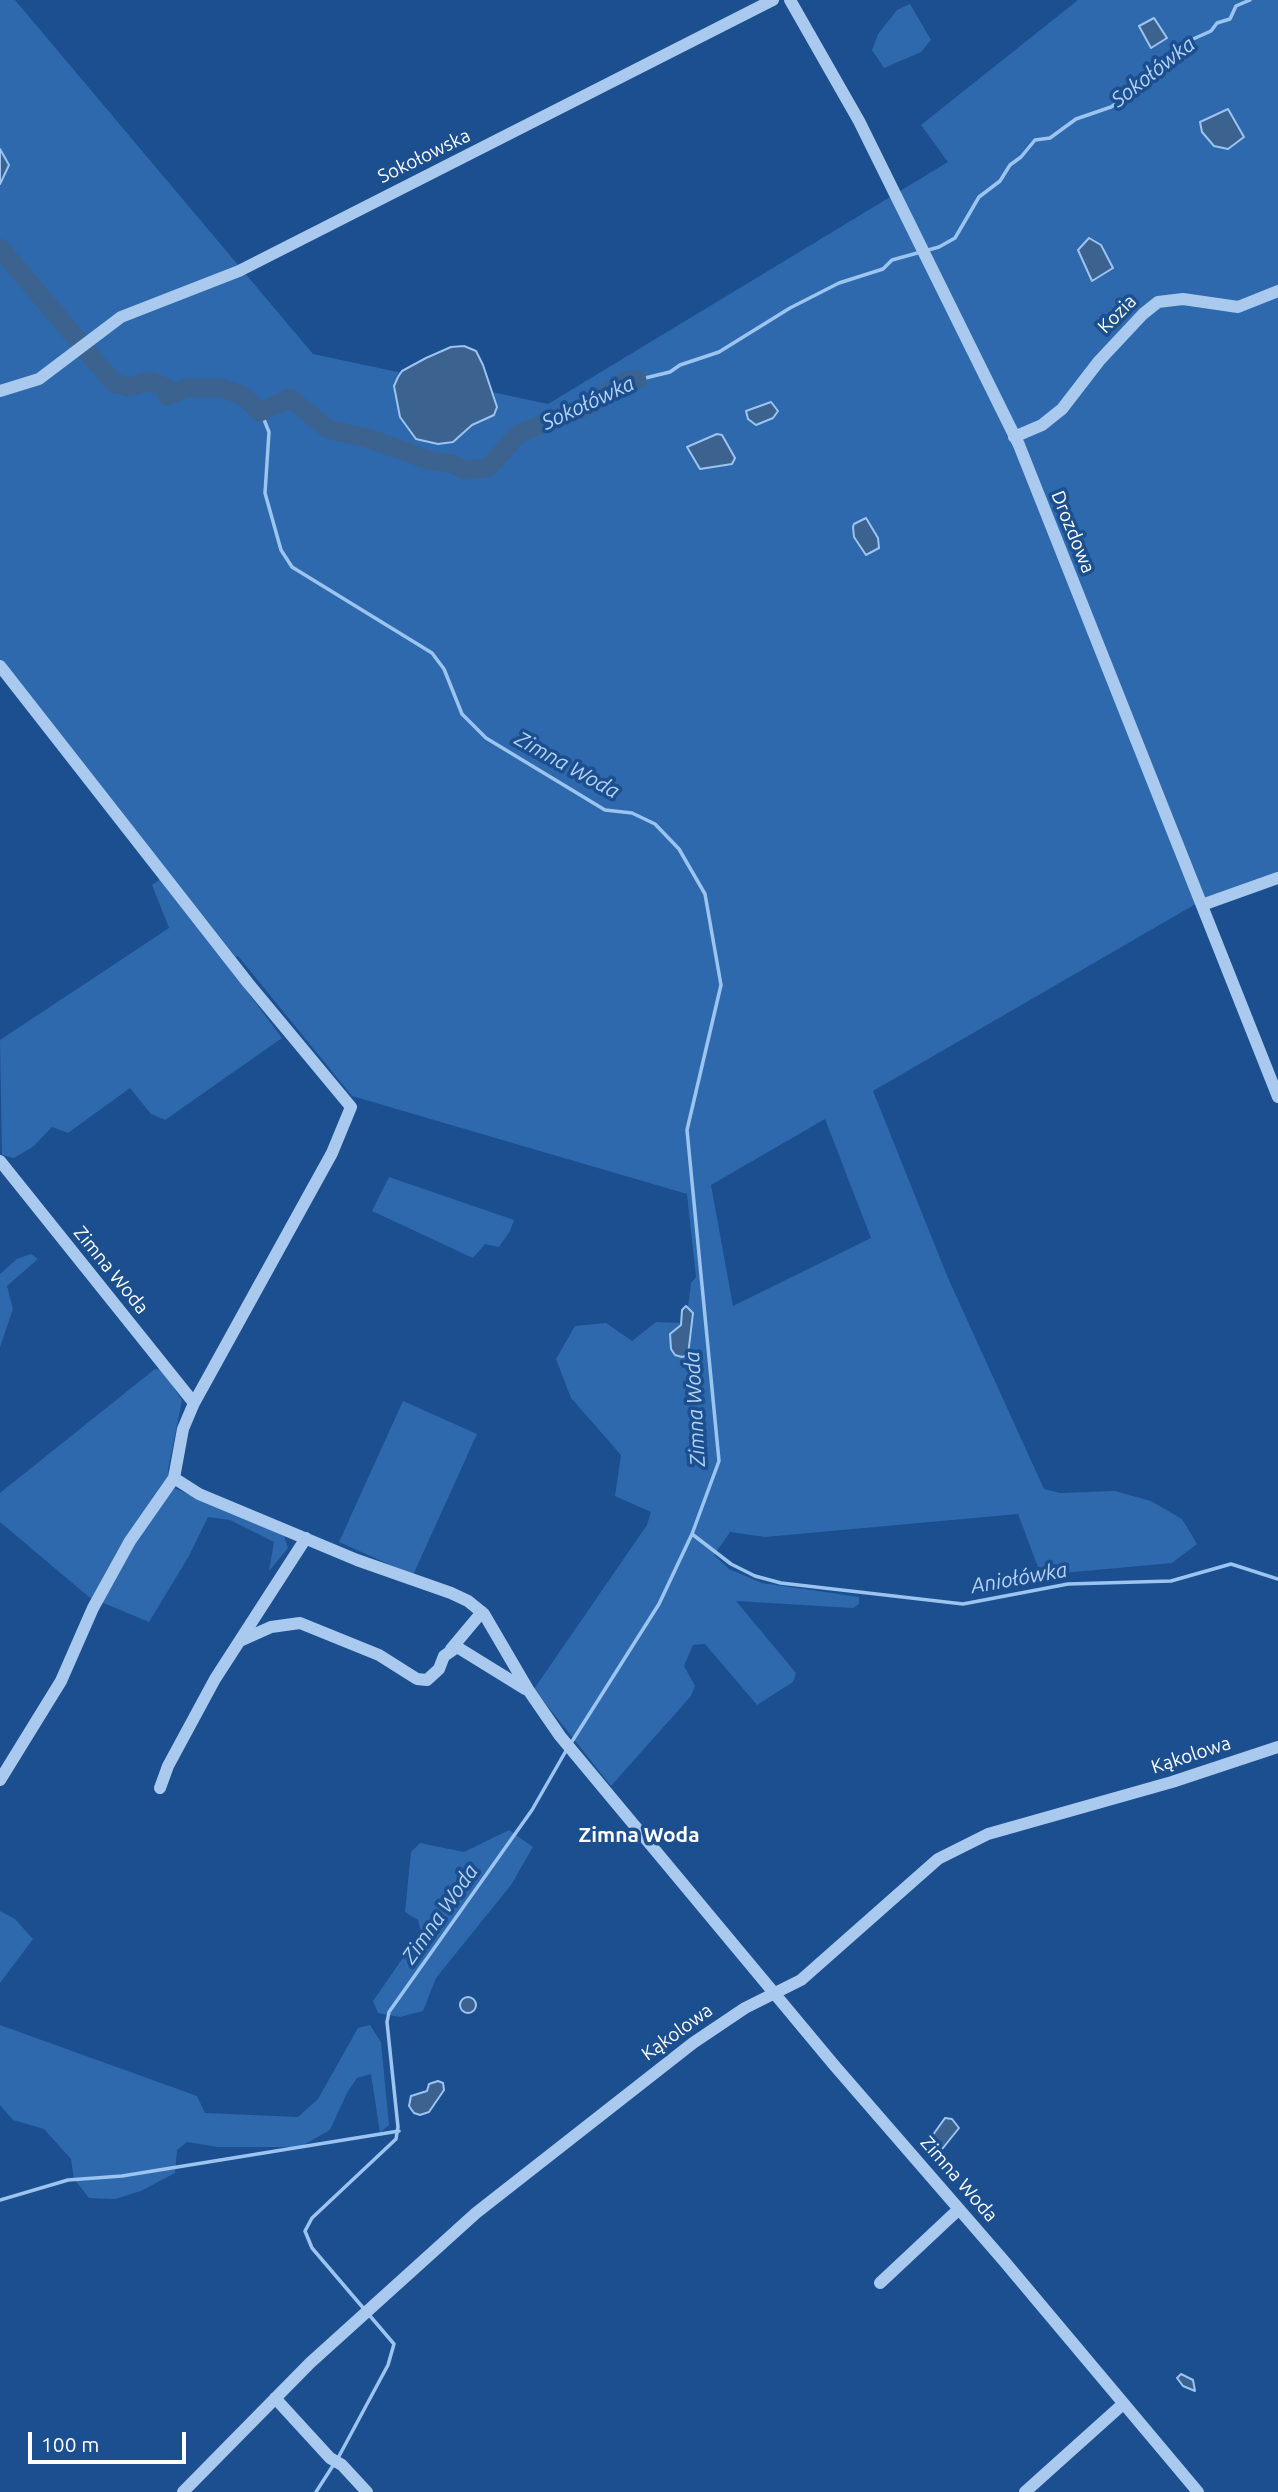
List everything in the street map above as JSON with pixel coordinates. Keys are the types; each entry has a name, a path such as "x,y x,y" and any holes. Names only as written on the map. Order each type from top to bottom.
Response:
{"street":[{"name":"Sokołowska","path":"0,391 39,379 90,339 132,312 239,271 773,0"},
{"name":"Drozdowa","path":"790,0 859,121 1014,437 1278,1097"},
{"name":"Kozia","path":"1014,437 1042,425 1062,409 1099,361 1143,314 1158,302 1183,299 1238,307 1278,291"},
{"path":"0,666 248,983 351,1107 332,1153 194,1403 183,1429 174,1478 130,1541 93,1608 61,1681 0,1780"},
{"path":"1202,905 1278,878"},
{"name":"Zimna Woda","path":"0,1161 194,1403"},
{"path":"174,1478 199,1494 357,1560 452,1593 482,1612 451,1649 439,1669 427,1680 417,1679 379,1655 300,1623 271,1627 242,1640"},
{"path":"160,1788 168,1766 211,1686 306,1538"},
{"name":"Zimna Woda","path":"482,1612 531,1694 561,1736 1198,2492"},
{"path":"451,1649 462,1648 531,1694"},
{"name":"Kąkolowa","path":"183,2492 366,2310 476,2213 601,2113 731,2016 801,1980 929,1867 959,1847 988,1835 1172,1782 1278,1747"},
{"path":"880,2283 959,2209"},
{"path":"275,2399 330,2458 342,2465 367,2492"},
{"path":"1025,2492 1124,2403"}],"shaded area":[{"path":"0,0 15,0 313,354 548,404 948,162 921,125 1078,0 1278,0 1278,872 1206,898 873,1091 948,1278 1044,1489 1060,1493 1115,1491 1151,1501 1182,1519 1197,1544 1172,1563 1041,1575 1018,1514 765,1537 730,1532 714,1555 729,1569 762,1583 859,1597 859,1604 853,1608 736,1601 796,1673 793,1682 757,1705 705,1644 693,1645 684,1666 695,1686 691,1696 611,1786 534,1689 647,1525 651,1512 615,1496 621,1455 571,1398 556,1359 575,1326 606,1323 632,1341 656,1322 686,1323 691,1283 696,1277 687,1194 352,1096 238,956 236,957 0,662","holes":["825,1119 871,1238 733,1306 711,1185"]},
{"path":"910,4 931,40 921,52 884,68 872,50 878,34 897,10"},
{"path":"1154,18 1167,38 1151,48 1139,26"},
{"path":"1228,109 1244,137 1228,149 1214,146 1202,132 1200,122"},
{"path":"0,149 9,165 0,184"},
{"path":"1089,238 1101,245 1113,268 1092,281 1078,250"},
{"path":"464,346 476,351 483,365 497,407 494,415 472,425 453,442 438,444 416,439 400,417 394,386 398,377 402,371 426,358 451,347"},
{"path":"771,402 778,411 773,418 756,425 748,419 746,411"},
{"path":"717,434 722,435 735,458 732,464 700,469 687,447"},
{"path":"866,518 878,538 879,548 866,555 854,537 853,527"},
{"path":"162,878 282,1038 165,1120 151,1114 130,1088 68,1133 52,1127 34,1146 14,1158 2,1155 0,1040 169,928 152,885"},
{"path":"389,1177 514,1220 510,1231 499,1247 485,1244 473,1258 372,1211"},
{"path":"31,1254 38,1259 7,1286 13,1309 0,1347 0,1274 17,1259"},
{"path":"686,1306 693,1313 688,1355 682,1357 675,1355 671,1349 670,1334 681,1325 682,1310"},
{"path":"155,1369 162,1370 182,1400 168,1470 174,1488 284,1536 288,1548 269,1571 274,1542 230,1520 208,1517 189,1556 149,1622 89,1597 0,1522 0,1493"},
{"path":"403,1401 477,1434 413,1575 339,1542"},
{"path":"509,1830 533,1847 511,1885 436,1978 423,2011 400,2017 378,2013 373,2001 421,1932 418,1920 405,1912 411,1852 420,1843 464,1852"},
{"path":"0,1911 15,1919 33,1939 0,1983"},
{"path":"468,1997 474,1999 474,2011 468,2013 462,2011 460,2005 462,1999"},
{"path":"0,2025 197,2096 205,2113 298,2117 318,2099 358,2028 370,2025 381,2042 389,2125 380,2133 371,2074 357,2078 330,2130 300,2147 218,2147 187,2142 177,2150 175,2173 141,2191 115,2199 89,2198 74,2179 71,2159 44,2129 13,2120 0,2105"},
{"path":"438,2081 443,2083 444,2090 429,2112 420,2115 414,2113 409,2106 411,2096 427,2091 429,2084"},
{"path":"945,2118 952,2119 959,2128 935,2158 925,2146"},
{"path":"1181,2374 1193,2380 1195,2391 1183,2386 1177,2378"}],"waterway":[{"name":"Sokołówka","path":"637,380 670,372 680,365 719,352 790,308 839,283 883,269 892,260 939,247 955,238 979,197 1000,181 1010,165 1021,157 1035,140 1050,138 1076,119 1111,107 1130,94 1140,80 1182,44 1211,31 1217,23 1230,19 1236,6 1250,0"},
{"name":"Sokołówka","path":"0,248 114,383 129,387 149,381 165,387 167,396 187,388 221,388 242,395 260,412 290,398 328,429 367,438 429,460 453,464 464,470 488,468 518,434 588,406 626,381 637,380"},
{"name":"Zimna Woda","path":"261,412 269,432 265,493 281,550 292,567 432,653 444,669 462,714 486,738 605,810 632,813 655,824 679,849 705,894 721,985 687,1130 719,1461 692,1534 659,1604 571,1743"},
{"name":"Aniołówka","path":"692,1534 731,1564 755,1576 781,1583 963,1604 1068,1584 1171,1581 1231,1564 1278,1579"},
{"name":"Zimna Woda","path":"338,2458 388,2365 394,2344 312,2248 305,2231 312,2218 396,2139 398,2127 387,2022 389,2012 532,1810 567,1749"},
{"path":"0,2200 68,2180 122,2176 399,2131"},
{"name":"Zimna Woda","path":"316,2492 334,2464"}],"district":[{"name":"Zimna Woda","path":"639,1835"}]}
